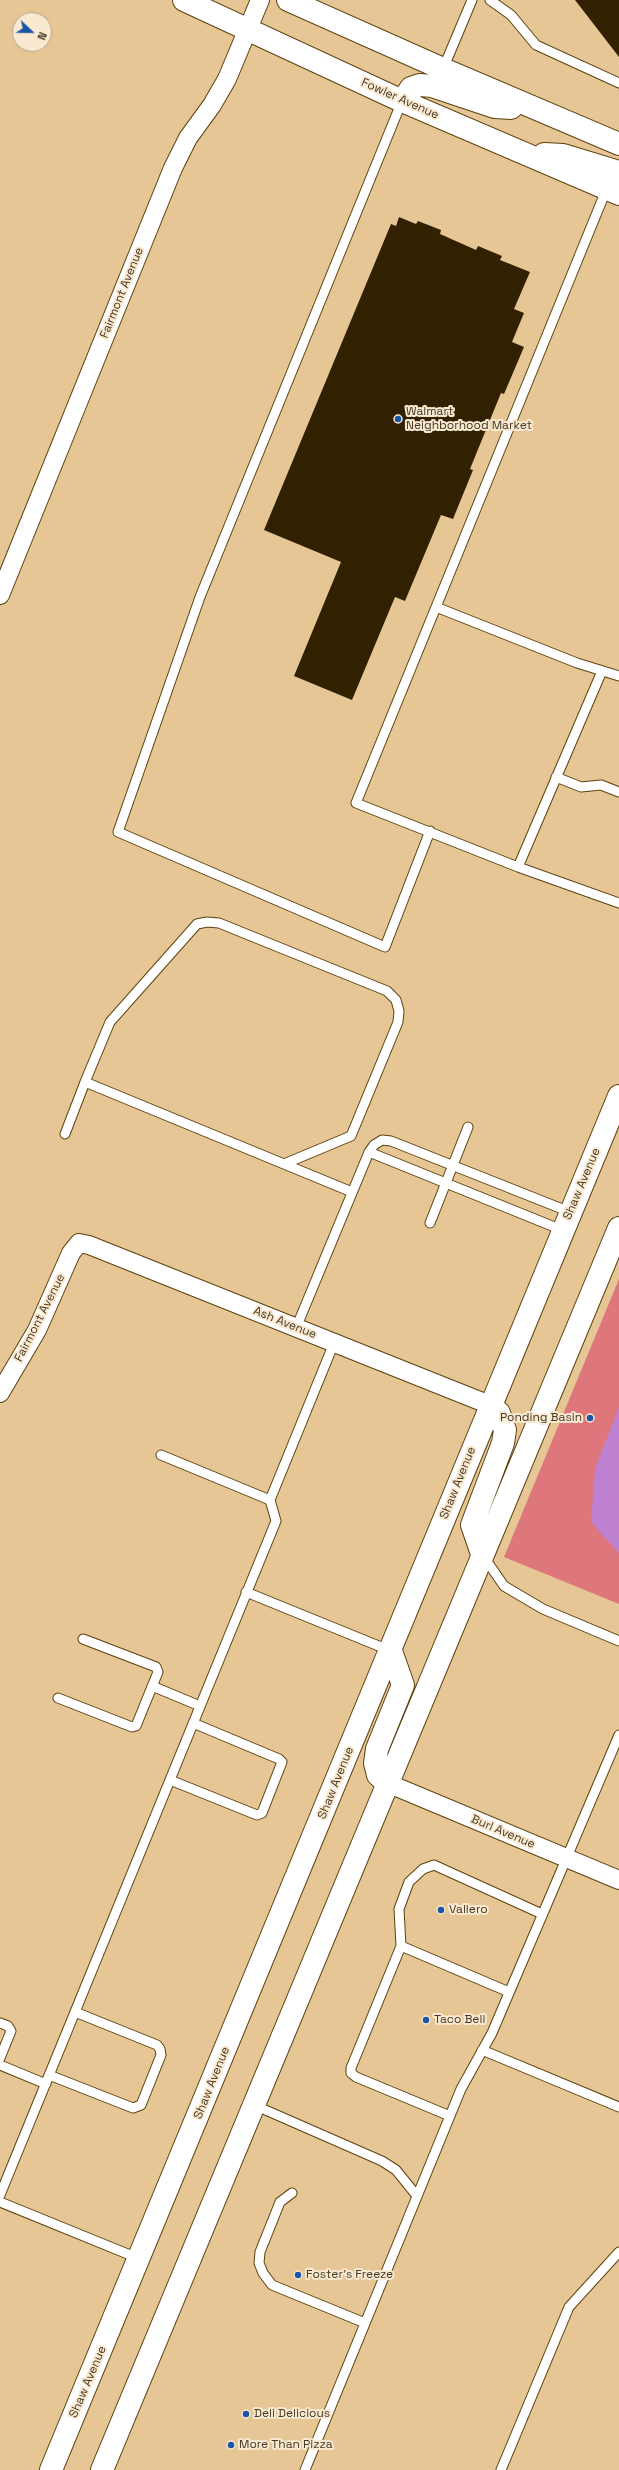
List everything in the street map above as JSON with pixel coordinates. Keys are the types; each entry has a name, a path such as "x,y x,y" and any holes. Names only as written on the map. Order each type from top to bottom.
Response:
{"main road":[{"name":"Fowler Avenue","path":"184,0 402,101 527,154 564,155 615,185"},
{"path":"288,0 443,70 619,144"},
{"path":"402,101 408,91 420,85 432,86 495,107 540,111"},
{"name":"Shaw Avenue","path":"51,2470 140,2259 490,1405 619,1096"},
{"path":"102,2470 619,1228"},
{"path":"482,1554 472,1525 503,1443 505,1430 499,1412 490,1405"},
{"path":"387,1783 378,1776 375,1763 377,1749 403,1685 390,1651"}],"street":[{"name":"Fairmont Avenue","path":"0,595 173,168 188,138 212,105 223,86 249,29 260,0"},
{"name":"Fairmont Avenue","path":"0,1393 36,1330 71,1253 79,1243"},
{"name":"Ash Avenue","path":"79,1243 89,1245 490,1405"},
{"name":"Burl Avenue","path":"387,1783 619,1880"}],"lane":[{"path":"443,70 472,0"},
{"path":"490,0 511,15 536,45 619,83"},
{"path":"402,101 200,597 118,832 385,947 430,831"},
{"path":"615,185 436,607 356,803 518,867 619,903"},
{"path":"436,607 577,663 619,676"},
{"path":"518,867 602,671"},
{"path":"556,777 581,787 601,785 619,792"},
{"path":"65,1134 110,1022 197,924 207,922 219,923 387,991 396,1000 399,1011 398,1022 351,1136 284,1164"},
{"path":"85,1082 352,1192"},
{"path":"430,1223 468,1127"},
{"path":"296,1328 369,1152 374,1145 382,1140 391,1140 453,1166 566,1221"},
{"path":"369,1152 446,1183 566,1221"},
{"path":"0,2195 276,1522 270,1500 334,1343"},
{"path":"162,1455 270,1500"},
{"path":"482,1554 504,1586 543,1608 619,1641"},
{"path":"246,1592 390,1651"},
{"path":"58,1698 132,1727 136,1726 158,1672 156,1668 84,1639"},
{"path":"152,1686 200,1706"},
{"path":"170,1780 257,1815 262,1813 282,1762 279,1759 193,1724"},
{"path":"305,2470 461,2088 482,2050 510,1992 619,1735"},
{"path":"450,2116 356,2077 351,2073 401,1946 399,1909 409,1882 423,1869 434,1865 542,1914"},
{"path":"401,1946 510,1992"},
{"path":"0,2065 133,2108 141,2105 162,2055 160,2049 157,2045 75,2012"},
{"path":"0,2023 8,2026 11,2031 0,2058"},
{"path":"482,2050 619,2107"},
{"path":"254,2104 382,2161 396,2170 417,2196"},
{"path":"292,2193 280,2202 260,2252 259,2263 263,2274 272,2285 365,2323"},
{"path":"0,2202 140,2259"},
{"path":"501,2470 569,2307 619,2252"}],"shaded area":[{"name":"Ponding Basin","path":"619,1279 619,1604 504,1557"},
{"path":"619,1407 619,1553 591,1522 595,1469"}],"building":[{"path":"575,0 619,0 619,57 592,22"},
{"path":"399,217 416,224 418,221 441,230 440,234 476,250 478,246 502,256 500,260 530,272 514,309 524,313 512,342 524,347 504,394 501,393 470,469 473,470 453,519 441,515 405,601 395,597 352,700 294,676 341,562 264,530 391,224 396,226"}],"place":[{"name":"Walmart Neighborhood Market","path":"398,419"},
{"name":"Ponding Basin","path":"590,1418"},
{"name":"Vallero","path":"441,1910"},
{"name":"Taco Bell","path":"426,2020"},
{"name":"Foster's Freeze","path":"298,2275"},
{"name":"Deli Delicious","path":"246,2414"},
{"name":"More Than Pizza","path":"231,2445"}]}
